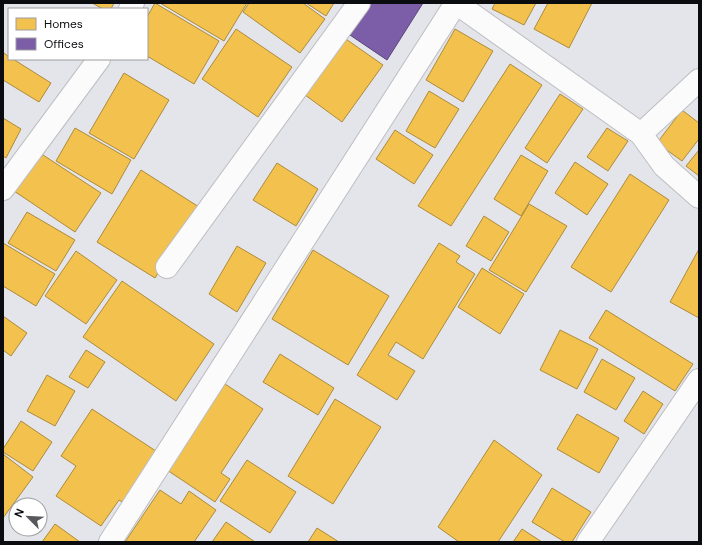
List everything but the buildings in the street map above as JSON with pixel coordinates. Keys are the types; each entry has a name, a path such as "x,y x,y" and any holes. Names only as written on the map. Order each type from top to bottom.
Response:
{"street":[{"path":"167,267 359,3"},
{"path":"110,542 456,3 641,134 664,166 699,197"},
{"path":"3,189 98,60"},
{"path":"641,134 699,80"},
{"path":"588,542 699,380"}]}
